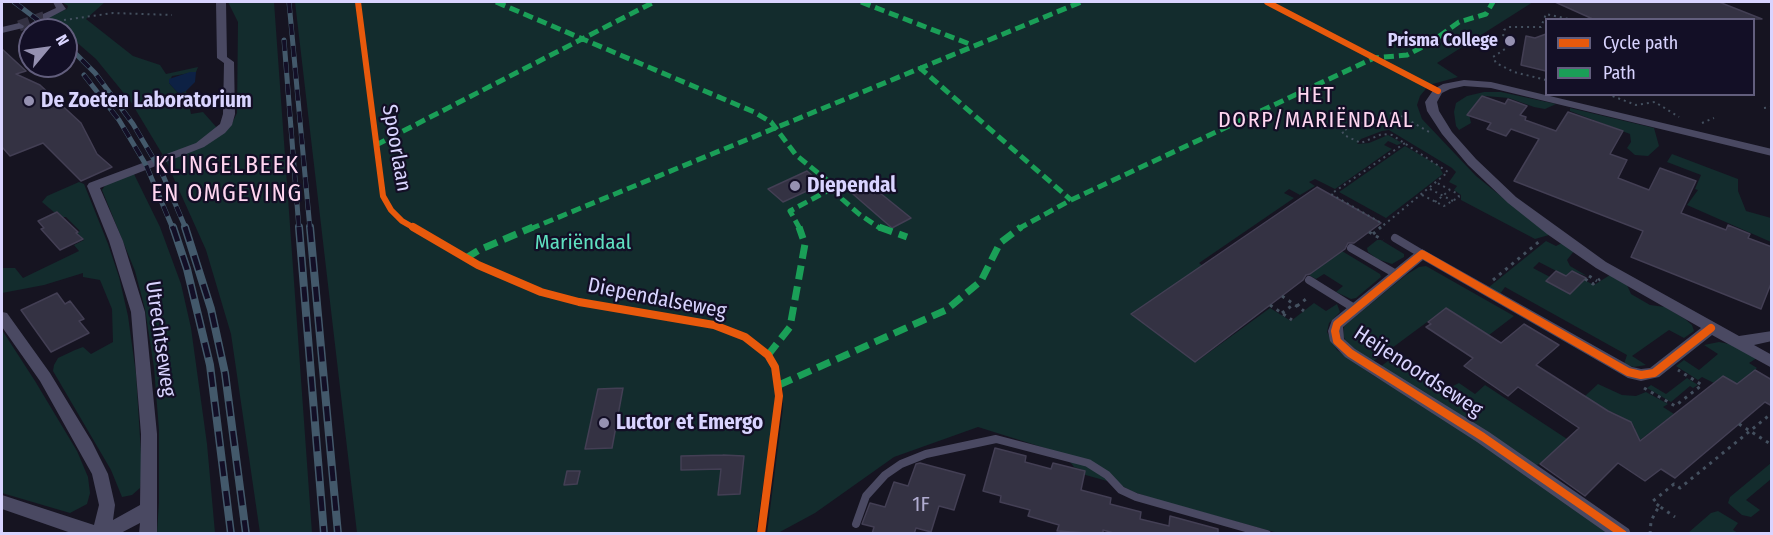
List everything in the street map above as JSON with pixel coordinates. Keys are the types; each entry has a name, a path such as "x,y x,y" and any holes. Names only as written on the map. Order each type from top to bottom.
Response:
{"street":[{"path":"48,16 61,9 57,2"},
{"name":"Utrechtseweg","path":"148,534 149,434 138,312 116,241 93,186 192,148 221,132 229,114 230,96 229,62 222,58 221,2"},
{"path":"2,30 18,26"},
{"path":"1772,153 1478,83 1447,86 1438,91 1431,102 1433,111 1448,134 1487,177 1558,235 1602,265 1772,362"},
{"path":"1422,254 1628,372 1641,375 1654,373 1711,328"},
{"name":"Heijenoordseweg","path":"1422,254 1337,324 1335,331 1337,341 1350,353 1484,437 1623,534"},
{"path":"2,316 45,376 100,474 107,505 101,534"},
{"path":"1738,342 1772,336"},
{"path":"2,502 101,534 149,508"}],"lane":[{"path":"1395,238 1422,254"},
{"path":"1351,248 1396,274"},
{"path":"1309,280 1354,308"},
{"path":"856,524 866,495 885,475 901,465 926,454 996,440 1088,463 1107,475 1121,490 1136,497 1267,534"}],"path":[{"path":"48,16 57,21 113,13 172,15"},
{"path":"1545,80 1514,72 1496,63 1493,57 1508,47 1503,37 1504,30 1509,27 1541,27 1546,14 1564,18"},
{"path":"1611,96 1636,105 1655,102 1687,121"},
{"path":"1764,108 1772,107"},
{"path":"1373,234 1448,172 1405,142 1386,133 1361,143 1344,135 1342,131 1356,123 1388,113 1398,114 1433,134 1448,134"},
{"path":"1695,123 1714,118"},
{"path":"1385,225 1331,194 1405,142"},
{"path":"1422,195 1444,206 1459,197 1437,183"},
{"path":"1430,189 1453,201"},
{"path":"1429,213 1450,190"},
{"path":"1483,288 1539,241 1558,235"},
{"path":"1589,276 1597,281"},
{"path":"1282,296 1304,311"},
{"path":"1282,313 1306,299"},
{"path":"1270,305 1292,320"},
{"path":"1675,517 1653,501 1674,484 1680,488 1772,413"},
{"path":"1739,424 1772,445"},
{"path":"1650,534 1651,521 1659,506"}],"green space":[{"path":"62,2 105,2 86,19 133,56 160,65 166,74 198,67 196,72 172,76 169,83 179,94 186,91 191,114 203,112 218,129 206,140 164,157 131,102 96,59 78,43 78,18 47,17 67,9 68,6"},
{"path":"228,2 274,2 312,533 260,533 231,334 206,250 166,161 231,125 237,113 238,22"},
{"name":"Mariëndaal","path":"295,2 1533,2 1437,63 1458,77 1429,85 1420,96 1417,105 1422,119 1476,176 1549,235 1535,239 1461,200 1461,195 1454,190 1457,186 1449,182 1456,172 1452,168 1389,130 1382,131 1361,139 1357,144 1369,143 1388,135 1402,143 1397,145 1388,141 1384,145 1392,149 1335,189 1315,179 1309,182 1315,186 1300,195 1289,189 1284,193 1294,198 1199,263 1203,266 1131,314 1196,362 1270,308 1291,321 1314,303 1326,311 1337,304 1340,312 1329,323 1327,332 1337,350 1374,376 1426,405 1615,533 1278,533 1154,499 1118,484 1082,474 1083,470 1074,467 1064,454 978,427 894,457 815,513 778,533 767,533 783,408 783,389 775,391 775,407 756,533 357,533"},
{"path":"1484,92 1501,92 1556,104 1545,109 1509,98 1485,96 1469,114 1471,123 1459,130 1456,126 1454,112 1456,103 1467,96"},
{"path":"1570,108 1654,128 1659,146 1648,156 1635,155 1627,148 1631,142 1630,134 1570,111"},
{"path":"1405,146 1439,166 1443,174 1386,218 1339,192"},
{"path":"1672,154 1738,179 1738,191 1746,211 1771,218 1771,242 1687,205 1698,190 1695,189 1701,175 1667,162"},
{"path":"133,172 160,227 181,284 191,328 207,444 215,533 157,533 159,430 154,368 145,309 135,271 102,190 106,184"},
{"path":"79,182 84,184 119,277 128,316 136,374 142,470 140,488 132,495 122,497 111,470 53,371 58,358 83,347 91,354 113,342 112,309 100,280 83,277 83,273 44,285 2,293 2,268 15,268 23,278 79,251 74,245 84,240 77,233 80,231 66,217 58,212 55,213 42,202 47,196"},
{"path":"1377,240 1381,240 1404,254 1404,257 1392,264 1377,259 1368,252 1367,248"},
{"path":"1546,241 1556,246 1562,243 1574,251 1567,260 1570,266 1587,276 1572,271 1566,276 1539,262 1533,268 1550,277 1546,281 1570,294 1584,280 1594,285 1610,275 1627,285 1631,294 1650,305 1665,307 1685,319 1692,325 1694,331 1684,338 1669,330 1632,356 1646,365 1634,367 1624,364 1627,355 1505,287 1500,294 1489,287"},
{"path":"1342,251 1380,274 1381,277 1356,298 1351,299 1336,292 1343,286 1324,274 1316,279 1309,275"},
{"path":"1426,266 1514,316 1489,335 1446,308 1392,348 1451,387 1459,383 1475,394 1485,385 1567,439 1540,464 1535,465 1380,367 1396,355 1389,350 1372,362 1351,349 1343,336 1344,326 1406,275 1419,267"},
{"path":"2,330 77,451 88,477 90,493 87,504 70,513 2,493"},
{"path":"1719,342 1729,344 1757,358 1749,363 1757,368 1737,385 1723,376 1714,383 1702,377 1698,380 1676,366 1684,360 1699,370 1718,354 1704,345"},
{"path":"1687,378 1698,385 1693,388 1690,386 1671,402 1647,388 1651,385 1666,394"},
{"path":"1598,384 1622,395 1636,396 1646,392 1668,404 1663,407 1674,414 1640,440 1633,435 1635,428 1631,422 1606,411 1585,396"},
{"path":"1771,463 1771,479 1746,500 1760,510 1751,517 1742,515 1728,503 1730,497"},
{"path":"1718,511 1738,523 1733,530 1738,533 1688,533 1711,513"}],"water":[{"path":"196,72 195,82 179,94 169,83 169,79"}],"building":[{"path":"1555,2 1719,2 1762,19 1755,18 1591,18"},
{"path":"1545,34 1545,71 1521,65 1526,36 1535,38"},
{"name":"De Zoeten Laboratorium","path":"2,49 18,64 18,73 16,74 18,78 25,78 40,85 81,123 97,154 112,167 81,181 43,143 10,156 2,147"},
{"path":"1482,96 1505,104 1508,99 1527,106 1520,115 1526,117 1525,120 1556,131 1568,112 1623,131 1610,154 1627,160 1618,178 1649,190 1660,168 1696,181 1681,213 1726,230 1728,225 1750,234 1748,238 1772,247 1772,281 1761,309 1631,257 1643,231 1514,181 1539,139 1511,129 1506,136 1487,129 1491,123 1467,115"},
{"name":"Diependal","path":"807,171 822,184 783,202 768,189"},
{"path":"864,180 911,218 892,228 846,188"},
{"path":"1317,187 1381,223 1354,243 1348,243 1345,249 1306,275 1303,280 1195,362 1131,314"},
{"path":"57,212 83,239 60,250 41,229 44,228 38,221"},
{"path":"1556,271 1566,276 1572,271 1586,278 1570,294 1546,281"},
{"path":"57,293 65,304 70,301 84,319 79,321 89,333 51,352 21,310"},
{"path":"1446,308 1501,343 1524,324 1559,345 1536,365 1608,411 1631,422 1640,441 1723,376 1737,384 1755,370 1772,380 1772,406 1765,402 1675,478 1661,469 1645,481 1618,463 1585,496 1540,464 1579,428 1518,387 1508,396 1464,366 1473,358 1426,327 1431,324 1428,322"},
{"path":"623,388 612,448 585,449 598,389"},
{"path":"995,448 1026,456 1025,462 1051,469 1053,463 1085,471 1081,490 1111,498 1110,504 1141,512 1140,519 1169,526 1170,516 1218,529 1218,534 1117,534 1103,530 1103,534 1057,531 1059,525 1028,516 1030,510 1000,502 1001,496 983,491"},
{"path":"681,456 744,456 740,494 718,495 721,469 681,470"},
{"path":"920,463 965,475 954,510 939,506 931,532 916,528 914,534 872,534 874,527 862,524 870,503 885,507 894,482 908,486 916,464"},
{"path":"567,471 580,471 577,484 564,485"}],"tunnel":[{"path":"41,18 46,16"}],"railway":[{"path":"14,2 35,18"},
{"path":"289,2 310,229"},
{"path":"284,40 299,229"},
{"path":"78,56 95,73 133,124 162,173 186,229"},
{"path":"84,75 119,120 146,165 173,229"},
{"path":"173,227 187,269 210,365 231,534"},
{"path":"185,227 211,309 225,373 246,534"},
{"path":"299,227 324,534"},
{"path":"310,227 338,534"}],"marked path":[{"path":"496,2 754,112 771,122 796,155 828,181 842,199 859,214 884,231 907,237"},
{"path":"376,145 654,2"},
{"path":"861,2 972,45"},
{"path":"466,258 479,250 1081,2"},
{"path":"779,385 946,310 981,281 1000,243 1014,231 1071,200 1374,58 1407,55 1430,43 1459,22 1486,14 1493,2"},
{"path":"919,67 1071,200"},
{"path":"768,355 790,327 805,244 805,239 790,211 833,188"}],"cycle path":[{"name":"Spoorlaan","path":"358,2 383,196 391,210 402,221 478,265 541,292 579,302 714,325 745,337 768,355 775,367 779,396 761,534"},
{"path":"1267,2 1438,91"},
{"path":"1623,534 1483,437 1350,353 1337,341 1335,331 1337,324 1422,254 1628,372 1641,375 1654,373 1711,328"}],"place":[{"name":"Prisma College","path":"1510,41"},
{"name":"De Zoeten Laboratorium","path":"29,101"},
{"name":"Diependal","path":"795,186"},
{"name":"Luctor et Emergo","path":"604,423"}],"district":[{"name":"HET DORP/MARIËNDAAL","path":"1316,108"},
{"name":"KLINGELBEEK EN OMGEVING","path":"227,180"}]}
